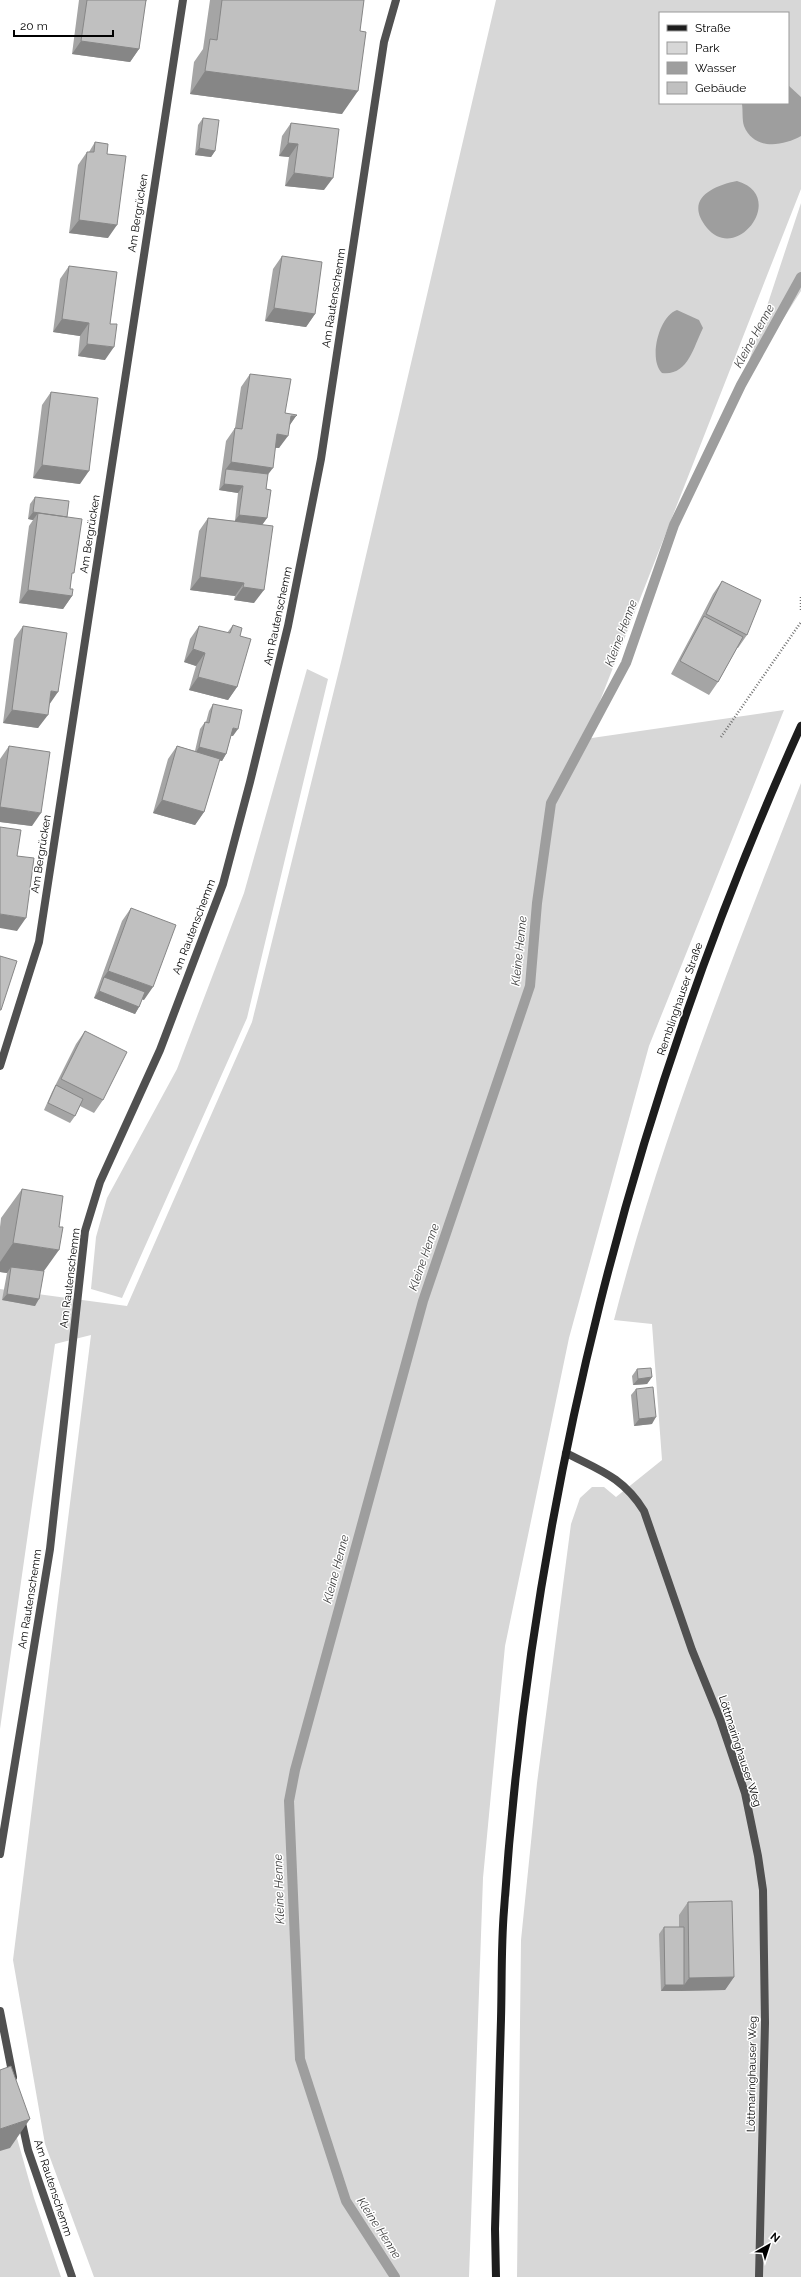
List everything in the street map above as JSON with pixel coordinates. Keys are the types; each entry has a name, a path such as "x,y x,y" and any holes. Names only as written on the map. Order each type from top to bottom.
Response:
{"main road":[{"name":"Remblinghauser Straße","path":"496,2277 495,2229 504,1906 519,1742 536,1607 566,1453 603,1288 631,1182 681,1027 747,850 801,726"}],"street":[{"name":"Am Bergrücken","path":"0,1066 39,942 183,0"},
{"name":"Am Rautenschemm","path":"0,1854 50,1549 85,1231 100,1182 160,1050 223,884 250,782 288,626 321,459 384,42 396,0"},
{"name":"Löttmaringhauser Weg","path":"566,1453 619,1481 633,1493 644,1510 692,1650 720,1719 745,1793 753,1827 763,1890 765,2023 760,2277"},
{"path":"0,2011 15,2088"},
{"name":"Am Rautenschemm","path":"20,2111 28,2150 72,2277"}],"path":[{"path":"801,597 801,610"},
{"path":"721,737 801,622"}],"green space":[{"path":"496,0 801,0 801,189 585,739 784,710 649,1046 569,1338 505,1646 483,1878 469,2277 94,2277 45,2144 13,1960 91,1335 55,1344 0,1729 0,1289 127,1306 252,1022 342,658"},
{"path":"801,203 801,291 741,385"},
{"path":"307,669 328,679 247,1018 122,1298 91,1289 96,1237 107,1198 177,1069 244,893"},
{"path":"801,783 801,2277 517,2277 521,1940 537,1783 571,1524 580,1498 592,1487 604,1487 616,1497 662,1460 652,1324 614,1320 653,1184 699,1049 749,915"},
{"path":"0,2078 34,2198 61,2277 0,2277"}],"water":[{"path":"789,86 801,97 801,136 794,139 778,144 762,143 755,140 749,134 743,121 742,104 789,104"},
{"path":"737,181 752,189 758,200 758,212 752,224 743,233 732,238 719,237 707,228 701,218 698,210 700,202 710,191 727,183"},
{"path":"677,310 699,320 703,328 684,365 671,373 662,373 658,367 656,358 658,338 665,320"}],"building":[{"path":"87,0 146,0 139,49 81,41"},
{"path":"222,0 364,0 360,31 366,32 358,91 205,71 210,39 217,40"},
{"path":"203,118 219,120 215,151 199,148"},
{"path":"291,123 339,129 333,178 294,173 298,144 288,143"},
{"path":"95,142 108,144 107,154 126,156 117,225 79,220 87,152 94,152"},
{"path":"282,256 322,262 315,314 274,308"},
{"path":"69,266 117,272 110,324 117,324 114,347 87,344 89,323 62,319"},
{"path":"250,374 291,379 285,413 297,415 291,416 288,436 277,434 273,468 231,462 235,428 242,429"},
{"path":"51,392 98,398 89,471 42,465"},
{"path":"226,469 268,474 266,489 271,490 267,518 239,515 243,486 224,484"},
{"path":"35,497 69,501 67,517 33,512"},
{"path":"38,513 82,519 74,573 72,573 70,589 73,589 72,596 28,590"},
{"path":"208,518 273,526 264,590 243,587 244,583 200,577"},
{"path":"722,581 761,600 747,635 706,614"},
{"path":"704,616 743,637 718,682 680,661"},
{"path":"233,625 242,628 240,636 251,639 237,687 198,677 205,653 193,649 199,626 230,633"},
{"path":"23,626 67,633 58,692 51,691 48,715 12,710"},
{"path":"213,704 242,710 238,729 233,728 226,754 199,747 205,722 209,723"},
{"path":"9,746 50,752 41,813 0,807"},
{"path":"177,746 220,759 204,812 162,800"},
{"path":"0,827 21,830 17,856 34,858 26,918 0,914"},
{"path":"131,908 176,925 153,987 108,971"},
{"path":"0,956 17,961 1,1010 0,1010"},
{"path":"104,977 145,992 139,1007 99,991"},
{"path":"85,1031 127,1052 103,1100 61,1079"},
{"path":"56,1085 83,1099 75,1116 48,1103"},
{"path":"22,1189 63,1196 59,1227 63,1227 59,1250 13,1243"},
{"path":"11,1267 44,1271 39,1299 7,1294"},
{"path":"651,1368 652,1377 638,1379 637,1369"},
{"path":"653,1387 656,1417 639,1419 636,1389"},
{"path":"732,1901 734,1977 689,1978 688,1902"},
{"path":"664,1927 684,1927 684,1985 665,1985"},
{"path":"11,2066 30,2119 0,2129 0,2070"}],"waterway":[{"name":"Kleine Henne","path":"395,2277 346,2201 300,2059 289,1801 295,1770 423,1301 530,986 537,903 551,803 626,663 674,525 741,385 801,277"}]}
